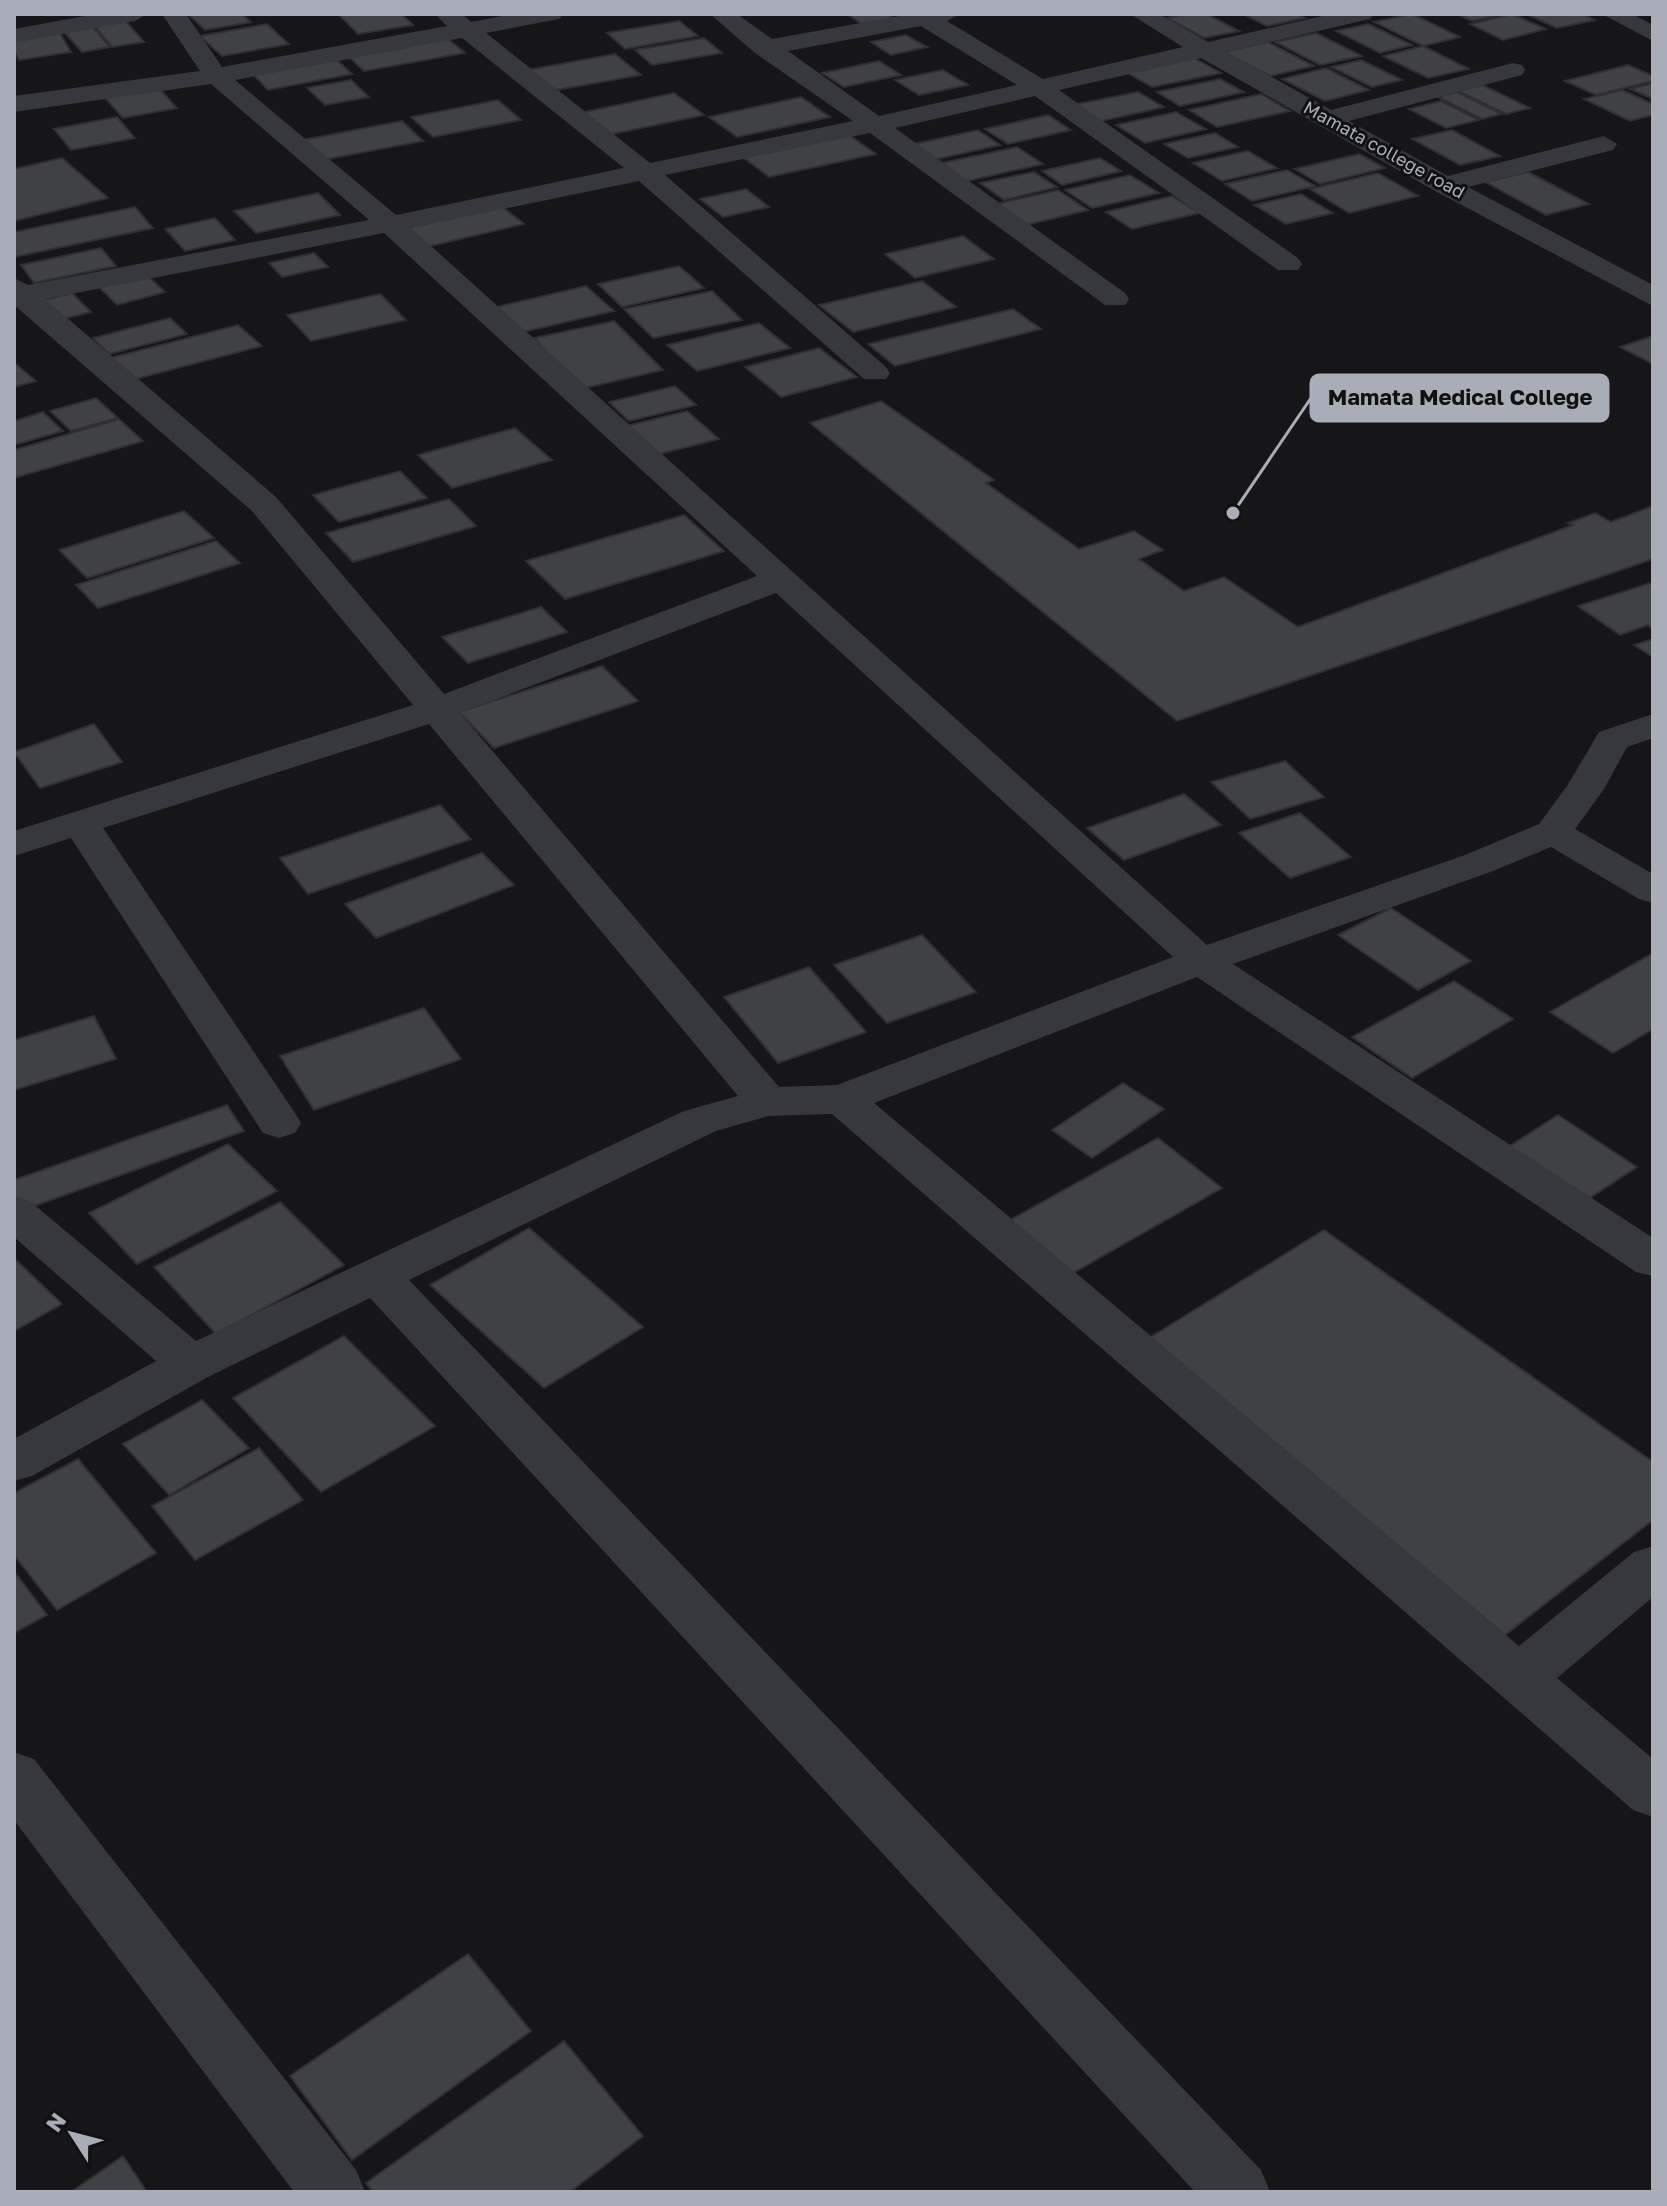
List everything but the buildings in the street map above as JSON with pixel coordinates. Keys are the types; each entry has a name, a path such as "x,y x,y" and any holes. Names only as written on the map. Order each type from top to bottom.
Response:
{"street":[{"path":"54,14 93,21"},
{"path":"14,36 135,14"},
{"path":"174,14 216,76 390,224 1201,961 1653,1260"},
{"path":"14,104 216,76 458,21 551,14"},
{"path":"722,14 764,48 877,124 1115,299"},
{"name":"Mamata college road","path":"1142,14 1444,185 1644,287"},
{"path":"17,292 390,224 877,124 1362,14"},
{"path":"1614,14 1653,34"},
{"path":"764,48 937,16 1288,264"},
{"path":"458,21 643,170 875,373"},
{"path":"1327,119 1513,70"},
{"path":"1444,185 1604,144"},
{"path":"17,292 264,504 767,1102"},
{"path":"14,844 438,709 781,579"},
{"path":"14,1462 191,1364 700,1121 767,1102 842,1099 1201,961 1479,863 1553,832 1585,789 1612,740 1653,725"},
{"path":"81,824 279,1123"},
{"path":"1553,832 1653,891"},
{"path":"842,1099 1653,1793"},
{"path":"14,1212 191,1364"},
{"path":"377,1276 1238,2192"},
{"path":"1518,1679 1653,1567"},
{"path":"14,1776 333,2192"}],"place":[{"name":"Mamata Medical College","path":"1233,513"}]}
